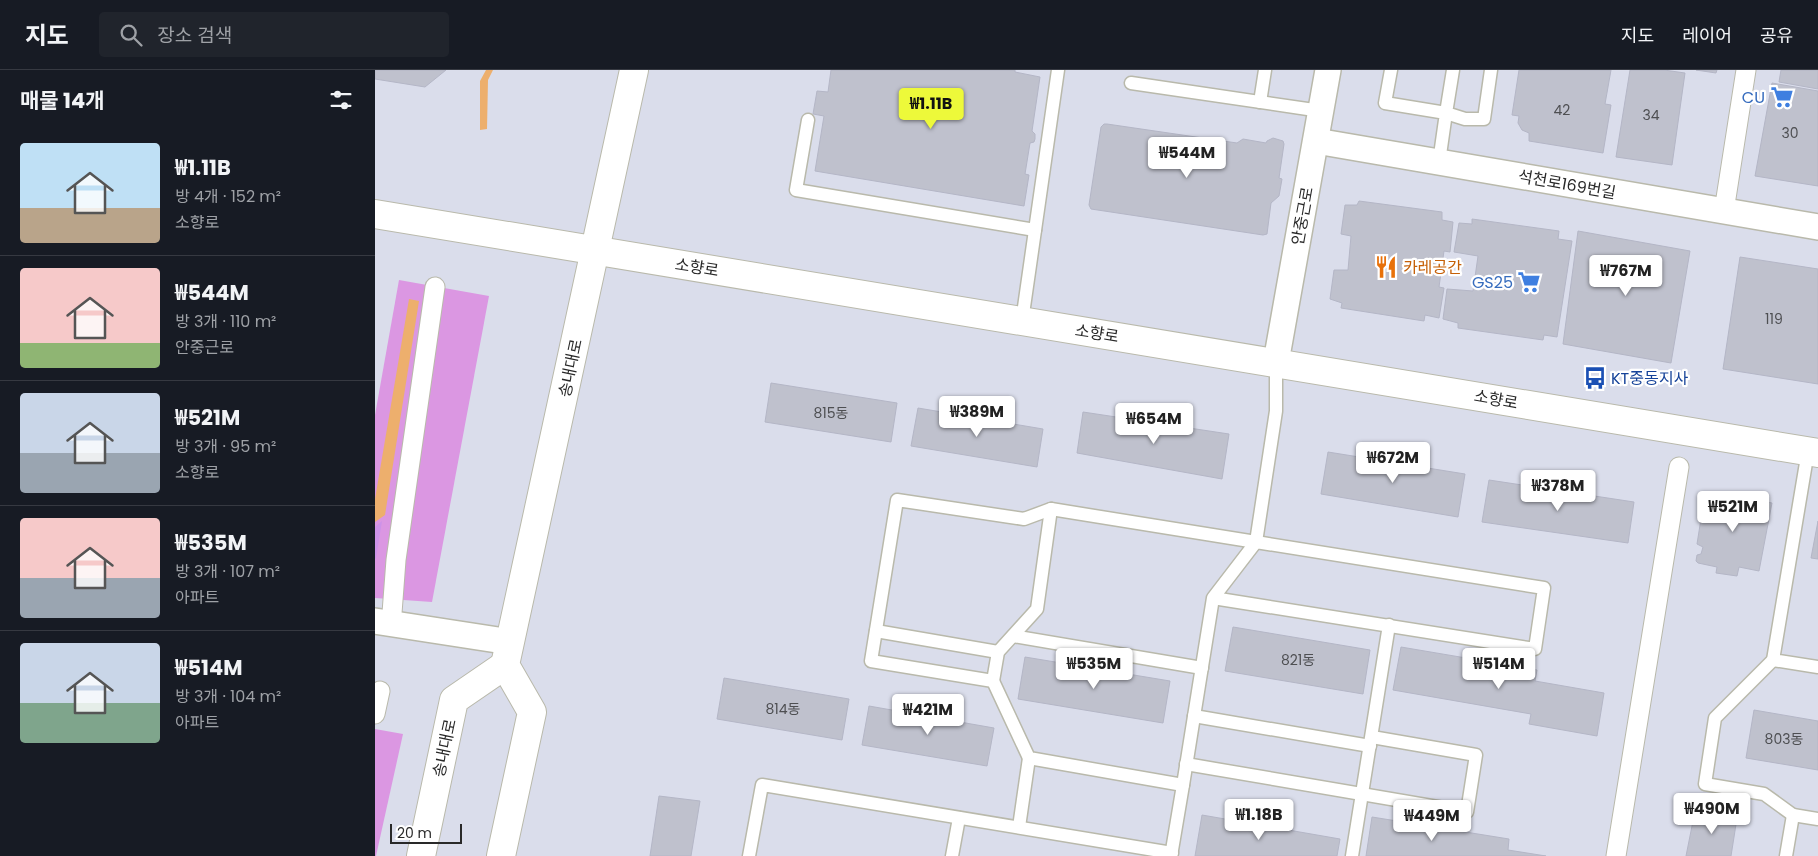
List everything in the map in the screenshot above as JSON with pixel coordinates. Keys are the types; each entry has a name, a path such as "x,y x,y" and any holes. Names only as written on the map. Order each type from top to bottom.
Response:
{"street":[{"name":"송내대로","path":"421,856 454,700 508,654 634,70"},
{"name":"안중근로","path":"1276,362 1328,70"},
{"path":"1723,211 1746,70"},
{"name":"석천로169번길","path":"1316,141 1818,227"},
{"name":"소향로","path":"375,214 1813,452"},
{"path":"435,287 396,560 383,617 508,654 533,712 501,856"},
{"path":"1616,856 1679,467"},
{"path":"375,714 380,691"}],"lane":[{"path":"1022,320 1058,70"},
{"path":"1260,102 1265,70"},
{"path":"1391,70 1385,104 1446,113 1465,119 1484,119 1491,70"},
{"path":"1439,162 1453,70"},
{"path":"1131,83 1321,111"},
{"path":"808,120 796,190 1035,230"},
{"path":"749,856 762,784 1019,827 1171,855 1213,598 1256,542 1276,411 1276,362"},
{"path":"1813,452 1773,660 1715,718 1705,784 1764,794 1793,815 1818,819"},
{"path":"993,681 871,661 897,500 1024,520 1051,509 1543,588 1535,649 1213,598"},
{"path":"1019,827 1029,758 993,681 998,652 1037,609 1051,509"},
{"path":"1352,856 1389,625"},
{"path":"875,631 998,652"},
{"path":"1013,636 1202,668"},
{"path":"1773,660 1818,667"},
{"path":"1186,764 1467,812 1476,755 1194,716"},
{"path":"1029,758 1183,785"},
{"path":"1786,856 1793,815"},
{"path":"952,856 959,818"}],"shaded area":[{"path":"486,70 493,70 488,80 487,129 480,130 480,81"},
{"path":"399,280 489,296 432,602 375,598 375,415"},
{"path":"409,299 419,301 385,515 375,522 375,499"},
{"path":"382,521 376,558 375,559 375,527"},
{"path":"375,729 403,734 376,856 375,856"}],"building":[{"path":"375,70 446,70 425,87 375,79"},
{"path":"831,70 1015,70 1015,72 1040,77 1032,131 1035,134 1035,139 1034,142 1030,143 1025,174 1029,175 1024,206 815,171 824,116 813,114 817,91 828,92"},
{"path":"1519,70 1611,70 1605,104 1611,105 1603,153 1529,141 1529,133 1522,130 1518,123 1519,116 1512,115"},
{"path":"1630,70 1664,70 1685,73 1672,165 1616,157"},
{"path":"1696,70 1717,70 1716,73"},
{"path":"1781,70 1818,70 1818,89 1779,82"},
{"path":"1772,83 1818,91 1818,186 1755,176"},
{"path":"1104,124 1237,143 1243,139 1266,143 1273,138 1283,141 1279,178 1282,179 1279,196 1271,203 1267,234 1263,235 1091,209 1089,205 1101,127"},
{"path":"1359,201 1442,212 1442,220 1453,222 1450,252 1444,251 1439,287 1444,288 1439,318 1425,315 1424,321 1341,308 1342,303 1330,299 1334,270 1348,270 1351,236 1341,234 1345,205 1357,205"},
{"path":"1472,219 1559,231 1558,239 1572,241 1557,337 1544,335 1543,340 1458,328 1458,323 1443,319 1447,289 1473,291 1478,256 1454,252 1459,223 1472,224"},
{"path":"1578,231 1690,251 1671,363 1563,344"},
{"path":"1740,257 1818,269 1818,384 1723,369"},
{"path":"771,383 897,403 891,442 765,422"},
{"path":"918,408 1043,429 1037,467 911,446"},
{"path":"1083,412 1229,434 1222,479 1077,453"},
{"path":"1328,452 1465,474 1458,517 1321,494"},
{"path":"1489,480 1634,502 1628,543 1482,522"},
{"path":"1718,492 1772,503 1759,571 1739,567 1737,576 1716,573 1717,567 1696,561 1697,555 1701,554 1703,547 1697,544 1704,500"},
{"path":"1818,521 1818,559 1811,558"},
{"path":"1233,627 1370,650 1363,694 1225,671"},
{"path":"1401,647 1537,670 1535,681 1604,693 1597,736 1529,724 1531,714 1393,690"},
{"path":"1025,657 1170,681 1163,723 1018,699"},
{"path":"724,678 849,699 842,740 717,719"},
{"path":"869,706 994,728 987,766 862,745"},
{"path":"1754,710 1818,721 1818,770 1746,758"},
{"path":"659,796 700,801 691,856 650,856"},
{"path":"1695,811 1737,818 1731,856 1686,856"},
{"path":"1202,815 1340,839 1337,856 1195,856"},
{"path":"1372,817 1509,839 1508,850 1546,856 1366,856"}],"place":[{"name":"CU","path":"1782,97"},
{"name":"카레공간","path":"1386,267"},
{"name":"GS25","path":"1529,282"},
{"name":"KT중동지사","path":"1595,378"}]}
